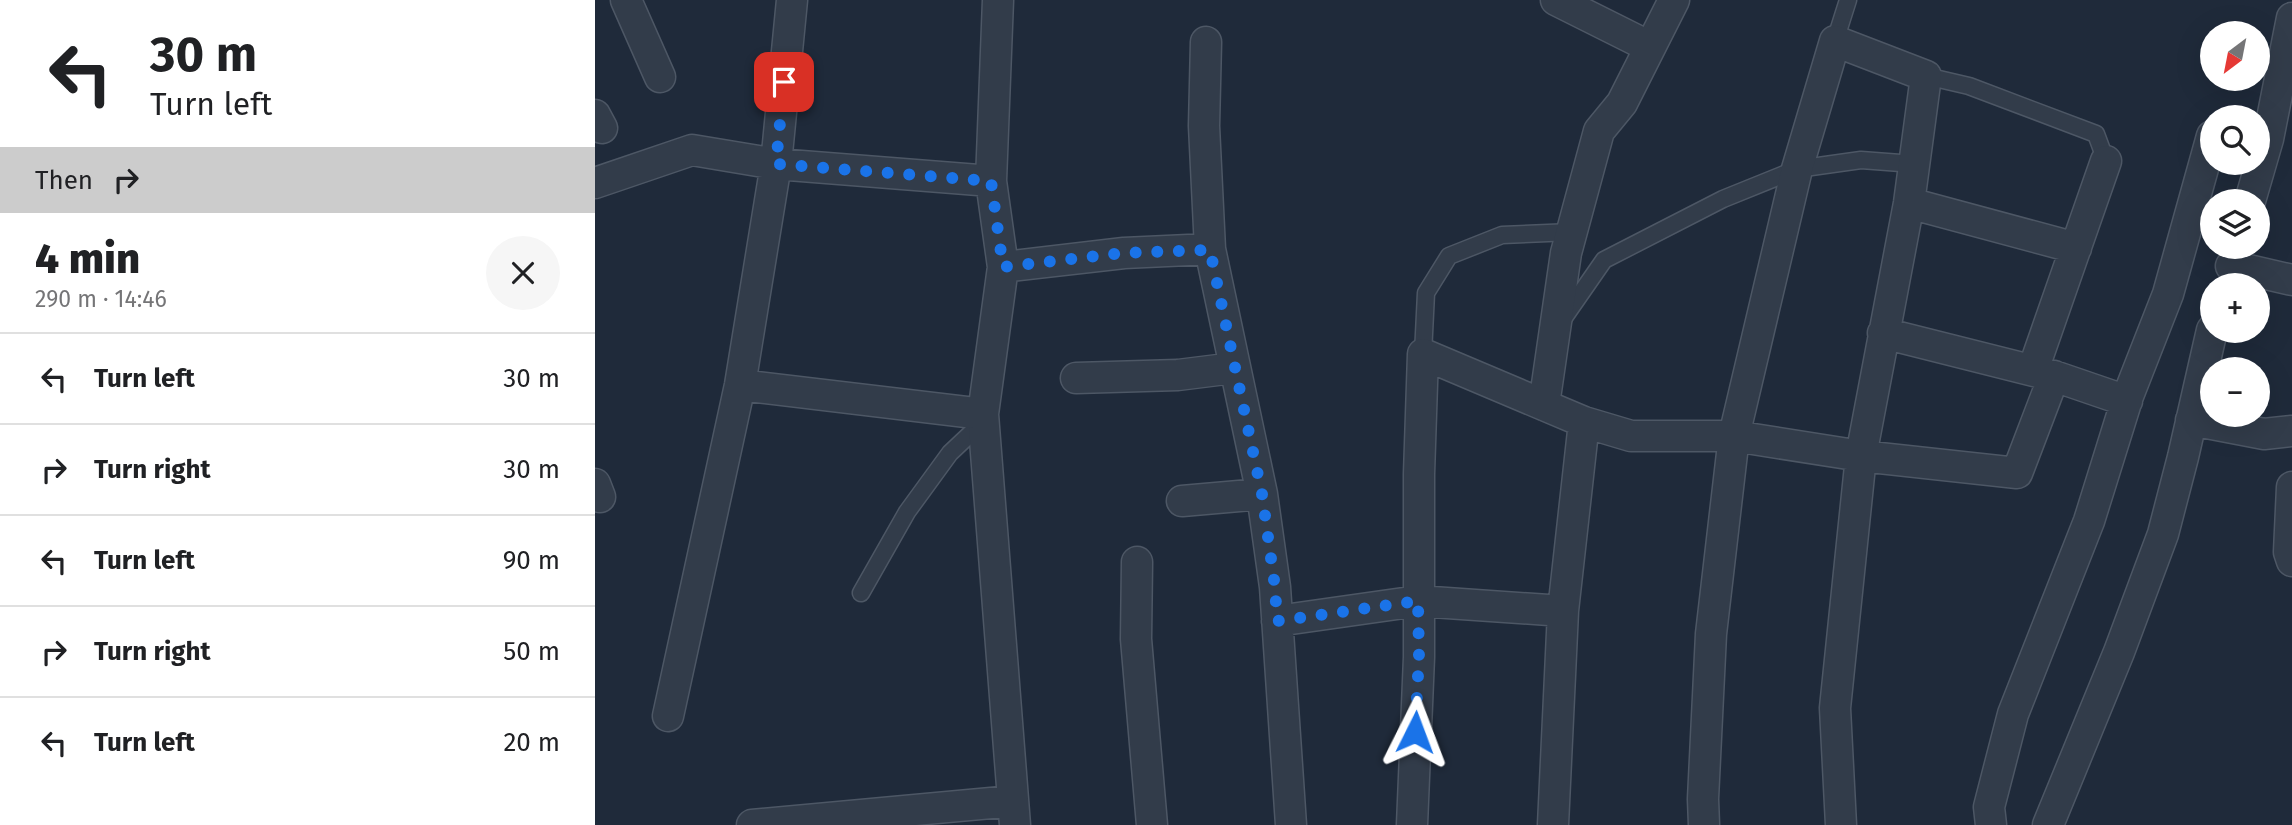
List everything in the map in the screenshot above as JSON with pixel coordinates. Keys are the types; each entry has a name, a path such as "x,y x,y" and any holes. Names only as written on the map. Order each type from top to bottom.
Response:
{"street":[{"path":"626,0 660,77"},
{"path":"668,716 740,385 776,164 792,0"},
{"path":"752,825 1014,813 984,418 1003,267 991,181 998,0"},
{"path":"1556,0 1650,47"},
{"path":"1544,405 1566,253 1599,131 1622,103 1674,0"},
{"path":"2254,189 2272,133 2292,18"},
{"path":"1704,825 1711,634 1734,436 1797,169 1835,41 1926,76 1909,203 1861,456 1835,708 1841,825"},
{"path":"1206,42 1203,126 1210,250 1262,494 1275,587 1291,825"},
{"path":"595,183 692,150 776,164 991,181"},
{"path":"1412,825 1419,657 1419,474 1423,354 1584,422 1632,436 1734,436 1861,456 2017,472 2076,248 2106,162"},
{"path":"1991,825 1989,807 2013,714 2089,521 2127,401 2168,294 2201,175"},
{"path":"1909,203 2076,248"},
{"path":"1003,267 1123,253 1210,250"},
{"path":"2231,266 2292,280"},
{"path":"1883,333 2043,373 2127,401"},
{"path":"2048,825 2119,652 2158,547 2180,470 2209,343"},
{"path":"1076,378 1178,375 1234,368"},
{"path":"740,385 984,418"},
{"path":"2191,420 2264,434 2292,431"},
{"path":"1553,825 1563,611 1584,422"},
{"path":"2292,487 2289,552 2292,561"},
{"path":"1182,501 1262,494"},
{"path":"1137,562 1136,639 1152,825"},
{"path":"1277,621 1418,601 1563,611"}],"lane":[{"path":"1835,41 1848,0"},
{"path":"1926,76 1969,86 2096,134 2106,162"},
{"path":"1556,330 1604,260 1723,199 1797,169 1861,160 1914,164"},
{"path":"1423,354 1426,293 1449,256 1502,235 1572,232"},
{"path":"861,593 907,512 950,453 984,418"}],"route":[{"path":"784,82 776,164 991,181 1003,267 1123,253 1210,250 1262,494 1277,621 1418,601 1419,657 1415,732"}]}
